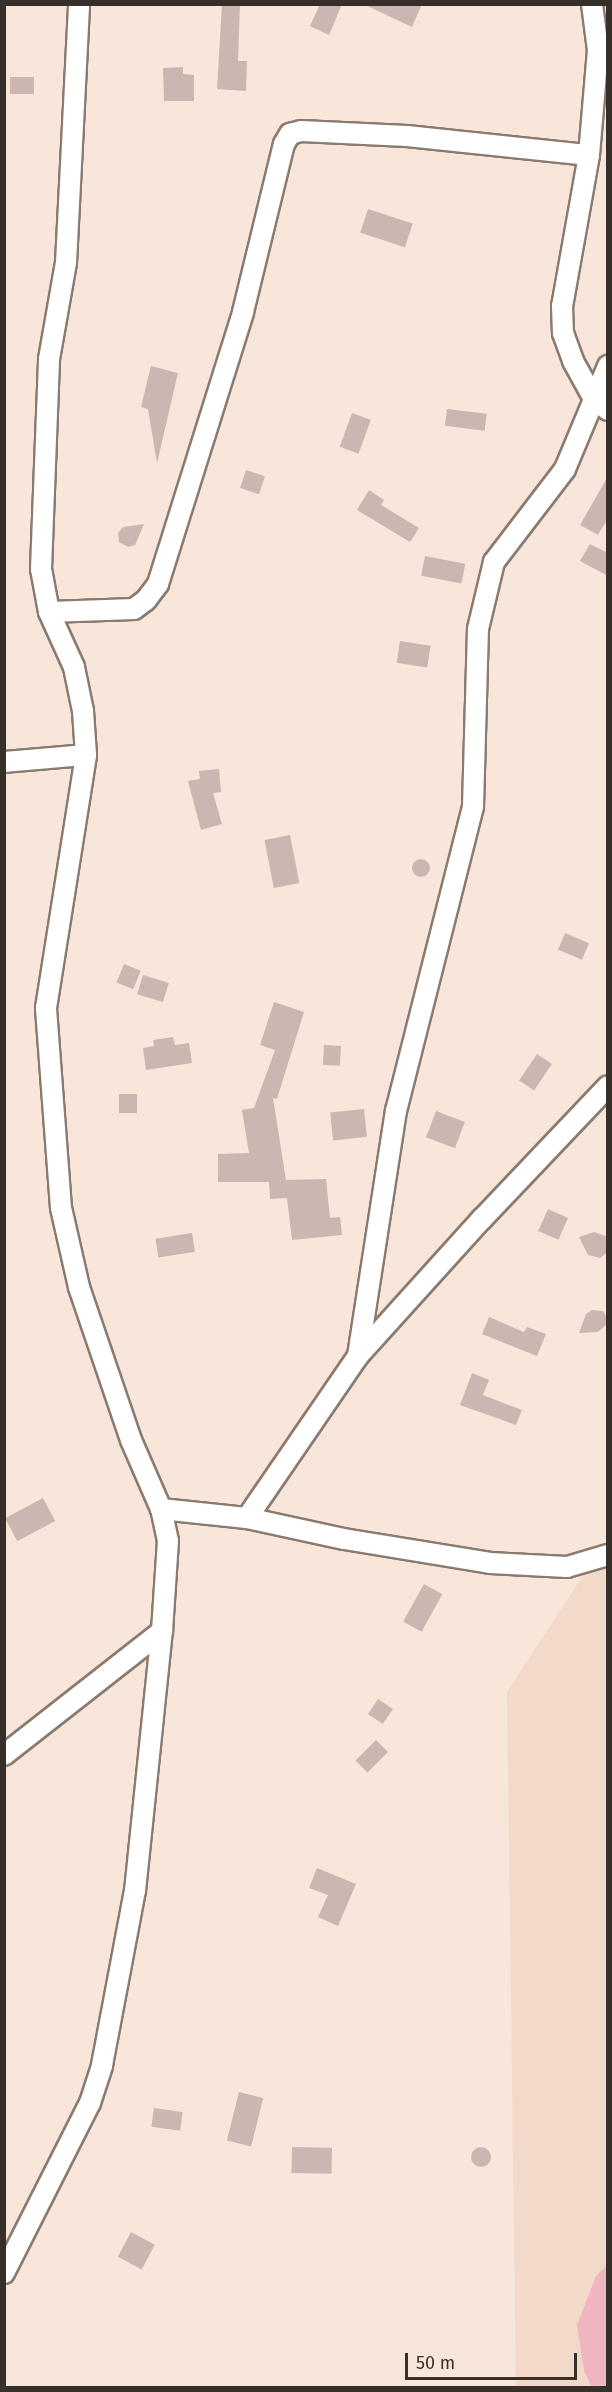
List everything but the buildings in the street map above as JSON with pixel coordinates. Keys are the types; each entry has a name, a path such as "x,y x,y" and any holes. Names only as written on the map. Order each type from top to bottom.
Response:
{"street":[{"path":"4,2274 90,2103 102,2065 135,1891 162,1631 168,1541 161,1509 131,1440 79,1287 61,1208 46,1008 86,755 83,711 74,667 49,612 40,569 49,359 66,263 79,4"},
{"path":"592,4 598,50 589,155 562,306 563,333 573,361 601,404"},
{"path":"49,612 134,609 146,600 158,584 243,312 284,144 290,134 302,131 406,136 589,155"},
{"path":"358,1356 396,1111 473,807 478,629 494,562 565,469 601,404 608,366"},
{"path":"4,762 86,755"},
{"path":"247,1518 358,1356 482,1219 608,1086"},
{"path":"161,1509 247,1518 344,1539 490,1563 567,1567 608,1555"},
{"path":"4,1755 162,1631"}],"shaded area":[{"path":"607,1550 607,2387 516,2387 507,1692 597,1554"},
{"path":"607,2265 607,2387 592,2387 584,2371 577,2325 596,2276"}]}
